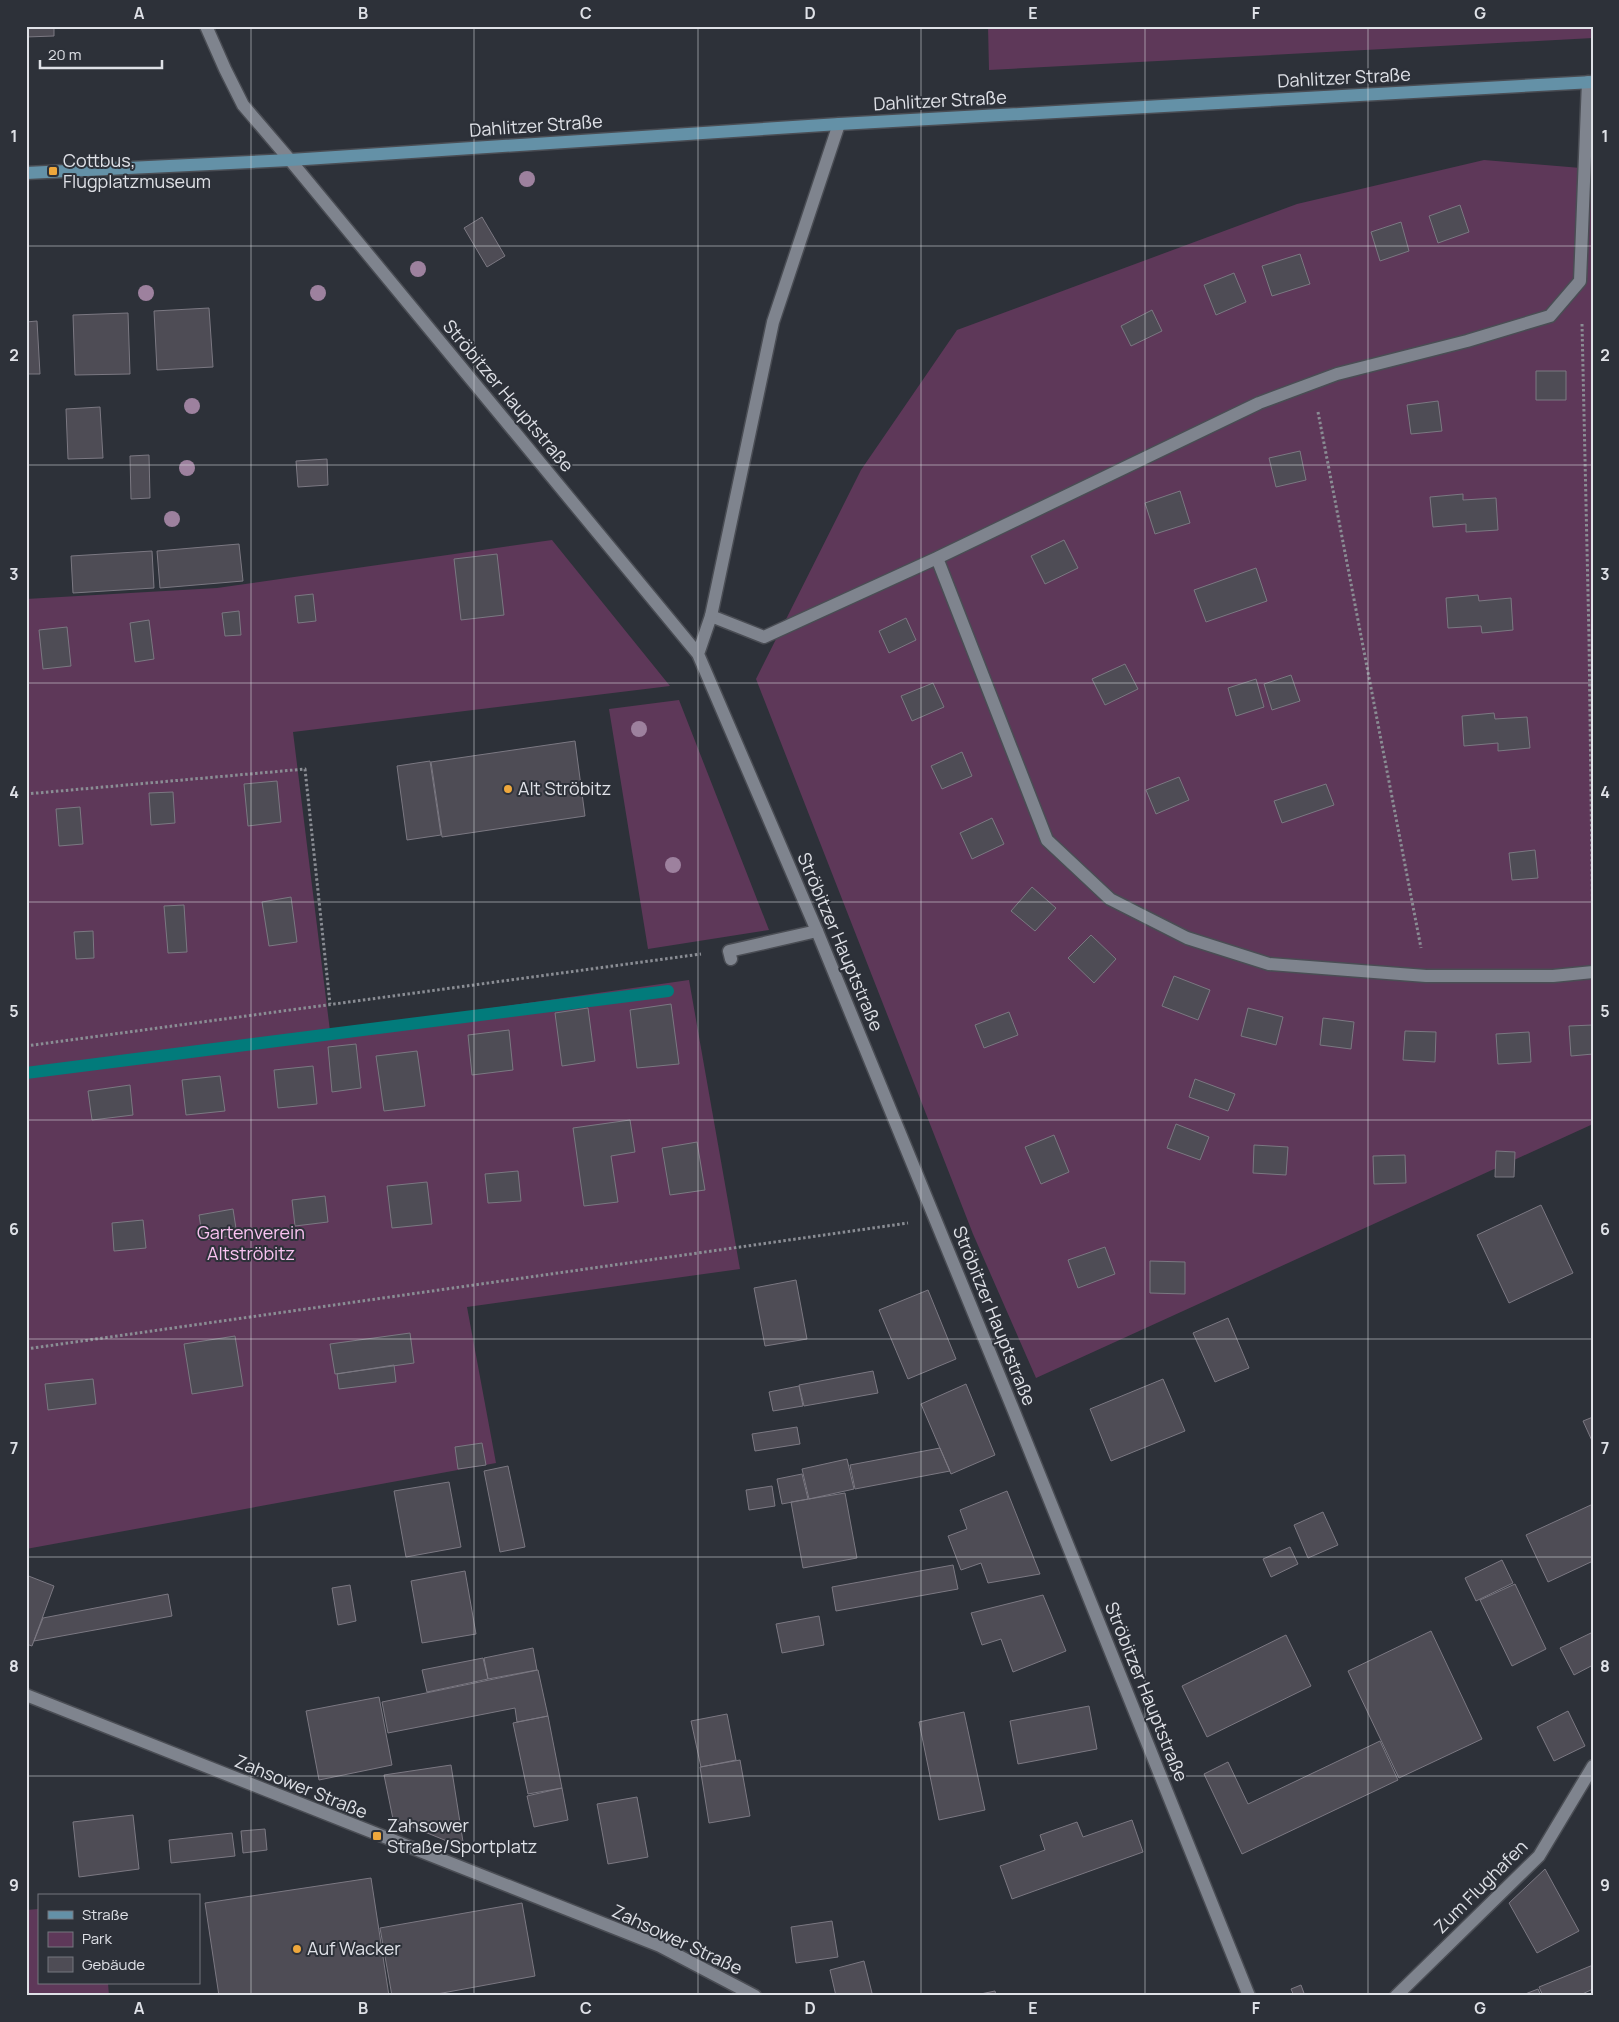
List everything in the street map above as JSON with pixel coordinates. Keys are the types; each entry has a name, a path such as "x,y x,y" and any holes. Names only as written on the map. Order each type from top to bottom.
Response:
{"street":[{"name":"Ströbitzer Hauptstraße","path":"206,26 243,105 698,654 817,932 936,1220 1249,1996"},
{"name":"Dahlitzer Straße","path":"26,173 290,160 839,124 1590,82"},
{"path":"711,616 764,637 937,558 1259,403 1337,374 1467,341 1550,316 1580,281 1590,82"},
{"path":"698,654 711,616 773,322 839,124"},
{"path":"937,558 1047,840 1110,899 1188,938 1269,964 1426,976 1553,976 1593,972"},
{"path":"730,955 817,932"},
{"name":"Zahsower Straße","path":"26,1696 660,1946 755,1996"},
{"name":"Zum Flughafen","path":"1396,1996 1539,1856 1593,1766"}],"path":[{"path":"1580,281 1585,397 1592,946"},
{"path":"1313,382 1426,976"},
{"path":"26,794 305,769 330,1004"},
{"path":"26,1046 330,1004 730,955"},
{"path":"26,1349 796,1238 936,1220"}],"green space":[{"path":"988,26 1593,26 1593,38 989,70"},
{"path":"1484,160 1593,169 1593,1124 1036,1378 973,1234 756,679 861,470 957,330 1297,204"},
{"name":"Gartenverein Altströbitz","path":"552,540 670,686 293,732 330,1031 689,980 740,1269 467,1307 496,1463 26,1549 26,599 217,588"},
{"path":"679,700 769,930 648,949 609,709"},
{"path":"38,1909 38,1984 108,1984 109,1996 26,1996 26,1910"}],"building":[{"path":"26,26 54,26 54,36 26,37"},
{"path":"1460,205 1469,232 1438,243 1429,216"},
{"path":"482,217 505,256 487,267 464,228"},
{"path":"1401,222 1409,251 1380,261 1371,232"},
{"path":"1300,254 1310,284 1272,296 1262,266"},
{"path":"1234,273 1246,302 1216,315 1204,285"},
{"path":"209,308 213,367 157,370 154,311"},
{"path":"1152,310 1162,331 1131,346 1121,326"},
{"path":"128,313 130,374 75,375 73,315"},
{"path":"37,321 40,374 26,374 26,322"},
{"path":"1536,371 1566,371 1566,400 1536,400"},
{"path":"1438,401 1442,431 1411,434 1407,405"},
{"path":"100,407 103,458 68,459 66,409"},
{"path":"1300,451 1306,480 1276,487 1269,458"},
{"path":"149,455 150,498 131,499 130,456"},
{"path":"327,459 328,485 298,487 296,461"},
{"path":"1180,491 1190,523 1155,534 1145,503"},
{"path":"1463,494 1463,500 1496,498 1498,530 1466,532 1466,524 1433,527 1430,497"},
{"path":"1064,540 1078,568 1045,584 1031,556"},
{"path":"239,544 243,581 160,588 157,551"},
{"path":"152,551 154,588 73,593 71,556"},
{"path":"497,554 504,615 461,620 454,559"},
{"path":"1256,568 1267,601 1206,622 1194,590"},
{"path":"313,594 316,621 298,623 295,596"},
{"path":"1478,595 1479,601 1511,598 1513,630 1482,633 1481,626 1448,628 1446,598"},
{"path":"239,611 241,635 225,636 222,613"},
{"path":"906,618 916,640 889,653 879,631"},
{"path":"149,620 154,659 135,662 130,623"},
{"path":"67,627 71,666 43,669 39,630"},
{"path":"1125,664 1138,689 1105,705 1092,679"},
{"path":"1291,675 1300,701 1272,710 1264,684"},
{"path":"1256,679 1264,707 1236,716 1228,688"},
{"path":"933,683 944,707 912,721 901,696"},
{"path":"1494,713 1495,719 1527,717 1530,748 1498,751 1498,743 1464,746 1462,716"},
{"name":"Alt Ströbitz","path":"575,741 585,816 442,837 431,762"},
{"path":"962,752 972,776 942,789 931,766"},
{"path":"430,761 441,835 407,840 397,766"},
{"path":"1179,777 1189,800 1156,814 1146,790"},
{"path":"277,781 281,822 248,826 244,784"},
{"path":"1326,784 1334,805 1282,823 1274,801"},
{"path":"173,792 175,823 151,825 149,793"},
{"path":"80,807 83,844 59,846 56,809"},
{"path":"992,818 1004,844 972,859 960,833"},
{"path":"1535,850 1538,878 1512,880 1509,853"},
{"path":"1032,887 1056,908 1035,931 1011,911"},
{"path":"291,897 297,942 269,946 262,902"},
{"path":"184,905 187,952 168,953 164,906"},
{"path":"93,931 94,958 76,959 74,932"},
{"path":"1091,935 1116,959 1094,983 1068,958"},
{"path":"1174,976 1210,990 1198,1020 1162,1006"},
{"path":"671,1004 679,1064 637,1068 630,1010"},
{"path":"588,1008 595,1061 562,1066 555,1013"},
{"path":"1248,1008 1283,1017 1276,1045 1241,1036"},
{"path":"1009,1012 1018,1035 984,1048 975,1025"},
{"path":"1323,1018 1354,1022 1351,1049 1320,1045"},
{"path":"1593,1025 1593,1054 1571,1056 1569,1026"},
{"path":"509,1030 513,1070 472,1075 468,1035"},
{"path":"1405,1031 1436,1032 1435,1062 1403,1060"},
{"path":"1529,1032 1531,1062 1498,1064 1496,1034"},
{"path":"356,1044 361,1088 332,1092 328,1047"},
{"path":"417,1051 425,1106 384,1111 376,1056"},
{"path":"313,1066 317,1104 278,1108 274,1070"},
{"path":"220,1076 225,1111 186,1115 182,1080"},
{"path":"1195,1079 1235,1094 1228,1111 1189,1097"},
{"path":"130,1085 133,1115 92,1120 88,1091"},
{"path":"630,1120 635,1152 611,1156 618,1202 584,1206 573,1128"},
{"path":"1176,1124 1209,1137 1200,1160 1167,1148"},
{"path":"1054,1135 1069,1172 1041,1184 1025,1147"},
{"path":"697,1142 705,1190 670,1195 662,1148"},
{"path":"1254,1145 1288,1147 1286,1175 1253,1173"},
{"path":"1496,1151 1515,1152 1514,1177 1495,1177"},
{"path":"1405,1155 1406,1183 1374,1184 1373,1156"},
{"path":"518,1171 521,1201 488,1203 485,1174"},
{"path":"427,1182 432,1224 392,1228 387,1186"},
{"path":"325,1196 328,1222 295,1226 292,1200"},
{"path":"1541,1205 1573,1273 1509,1303 1477,1235"},
{"path":"233,1209 237,1235 203,1240 199,1215"},
{"path":"143,1220 146,1248 114,1251 112,1223"},
{"path":"1105,1247 1115,1274 1078,1288 1068,1260"},
{"path":"1150,1261 1185,1262 1185,1294 1150,1293"},
{"path":"796,1280 807,1339 765,1346 754,1288"},
{"path":"928,1290 956,1359 908,1379 879,1310"},
{"path":"1228,1318 1249,1368 1215,1382 1193,1333"},
{"path":"410,1333 414,1363 335,1374 330,1344"},
{"path":"235,1336 243,1386 192,1394 184,1344"},
{"path":"394,1365 396,1382 339,1389 337,1374"},
{"path":"873,1371 878,1393 804,1406 799,1385"},
{"path":"93,1379 96,1404 48,1410 45,1384"},
{"path":"1163,1379 1185,1431 1111,1461 1090,1409"},
{"path":"966,1384 995,1455 951,1474 921,1404"},
{"path":"799,1386 803,1406 773,1411 769,1392"},
{"path":"1593,1417 1593,1443 1583,1421"},
{"path":"797,1427 800,1444 755,1451 752,1434"},
{"path":"482,1443 486,1465 458,1469 455,1447"},
{"path":"940,1448 950,1471 855,1489 850,1465"},
{"path":"847,1459 854,1489 809,1499 802,1469"},
{"path":"508,1466 525,1547 500,1552 484,1471"},
{"path":"802,1474 808,1499 782,1504 777,1479"},
{"path":"449,1482 461,1547 406,1557 394,1491"},
{"path":"772,1486 775,1506 749,1510 746,1490"},
{"path":"1007,1491 1040,1574 988,1583 981,1563 961,1570 948,1536 967,1529 960,1510"},
{"path":"845,1493 857,1558 803,1568 791,1502"},
{"path":"1593,1504 1593,1561 1548,1582 1526,1535"},
{"path":"1323,1512 1338,1545 1308,1558 1294,1525"},
{"path":"1290,1547 1298,1564 1271,1577 1263,1559"},
{"path":"1502,1560 1513,1583 1476,1601 1465,1578"},
{"path":"953,1565 958,1589 836,1611 832,1587"},
{"path":"465,1571 476,1634 422,1643 411,1581"},
{"path":"26,1575 54,1586 32,1646 26,1644"},
{"path":"1515,1584 1546,1649 1512,1666 1480,1600"},
{"path":"350,1585 356,1621 338,1625 332,1588"},
{"path":"168,1594 172,1616 34,1641 43,1618"},
{"path":"1043,1595 1066,1651 1013,1672 1001,1639 982,1645 971,1613"},
{"path":"819,1616 824,1645 782,1653 776,1624"},
{"path":"1431,1631 1482,1739 1399,1778 1348,1671"},
{"path":"1593,1632 1593,1665 1574,1675 1560,1648"},
{"path":"1286,1635 1311,1686 1207,1737 1182,1686"},
{"path":"533,1648 537,1670 488,1679 484,1658"},
{"path":"483,1658 488,1679 427,1692 422,1670"},
{"path":"538,1670 548,1716 517,1722 515,1708 388,1733 382,1702"},
{"path":"379,1697 392,1765 319,1780 306,1711"},
{"path":"1089,1706 1097,1749 1018,1764 1010,1721"},
{"path":"1568,1711 1585,1746 1554,1761 1537,1727"},
{"path":"964,1712 985,1810 939,1820 919,1722"},
{"path":"727,1714 736,1760 701,1767 691,1721"},
{"path":"548,1716 562,1788 528,1794 513,1723"},
{"path":"1380,1741 1398,1780 1242,1854 1204,1774 1228,1762 1248,1804"},
{"path":"740,1760 750,1816 709,1823 700,1767"},
{"path":"451,1765 464,1848 393,1819 384,1775"},
{"path":"562,1788 568,1820 534,1827 527,1796"},
{"path":"637,1797 648,1857 608,1864 597,1804"},
{"path":"133,1815 139,1869 79,1877 73,1822"},
{"path":"1132,1820 1143,1852 1012,1899 1000,1866 1045,1850 1040,1835 1077,1822 1083,1837"},
{"path":"265,1829 267,1850 243,1853 241,1831"},
{"path":"232,1833 235,1856 171,1863 169,1840"},
{"path":"1545,1869 1579,1931 1537,1953 1509,1903"},
{"name":"Auf Wacker","path":"371,1878 389,1996 219,1996 205,1903"},
{"path":"522,1903 535,1976 426,1996 392,1996 380,1928"},
{"path":"832,1921 838,1957 796,1963 791,1927"},
{"path":"864,1961 872,1993 863,1996 836,1996 830,1970"},
{"path":"1593,1965 1593,1989 1578,1996 1543,1996 1539,1987"},
{"path":"1301,1985 1305,1996 1294,1996 1291,1989"},
{"path":"1538,1989 1541,1996 1520,1996"},
{"path":"995,1991 996,1996 971,1996"}],"waterway":[{"path":"26,1073 668,991"}],"place":[{"name":"Cottbus, Flugplatzmuseum","path":"53,171"},
{"name":"Alt Ströbitz","path":"508,789"},
{"name":"Zahsower Straße/Sportplatz","path":"377,1836"},
{"name":"Auf Wacker","path":"297,1949"}]}
